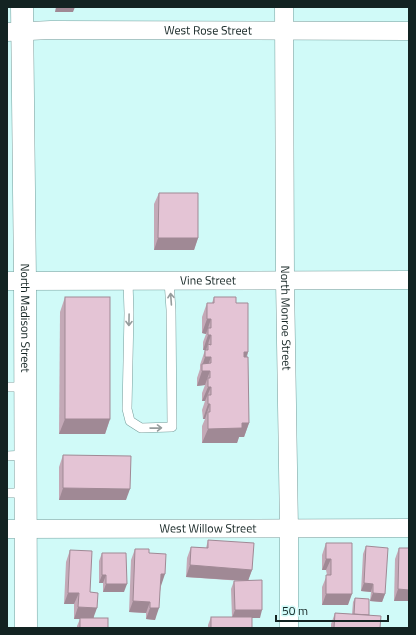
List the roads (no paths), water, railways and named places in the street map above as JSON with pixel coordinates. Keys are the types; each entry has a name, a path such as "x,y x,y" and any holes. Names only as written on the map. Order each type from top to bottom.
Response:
{"street":[{"name":"North Madison Street","path":"22,7 15,32 16,529 26,628"},
{"name":"North Monroe Street","path":"284,7 289,628"},
{"name":"West Rose Street","path":"15,32 66,30 284,32 409,31"},
{"name":"Vine Street","path":"16,281 409,280"},
{"name":"West Willow Street","path":"16,529 409,528"}],"lane":[{"path":"128,281 129,312 127,409 130,422 141,428 172,427 171,310 169,280"}]}
